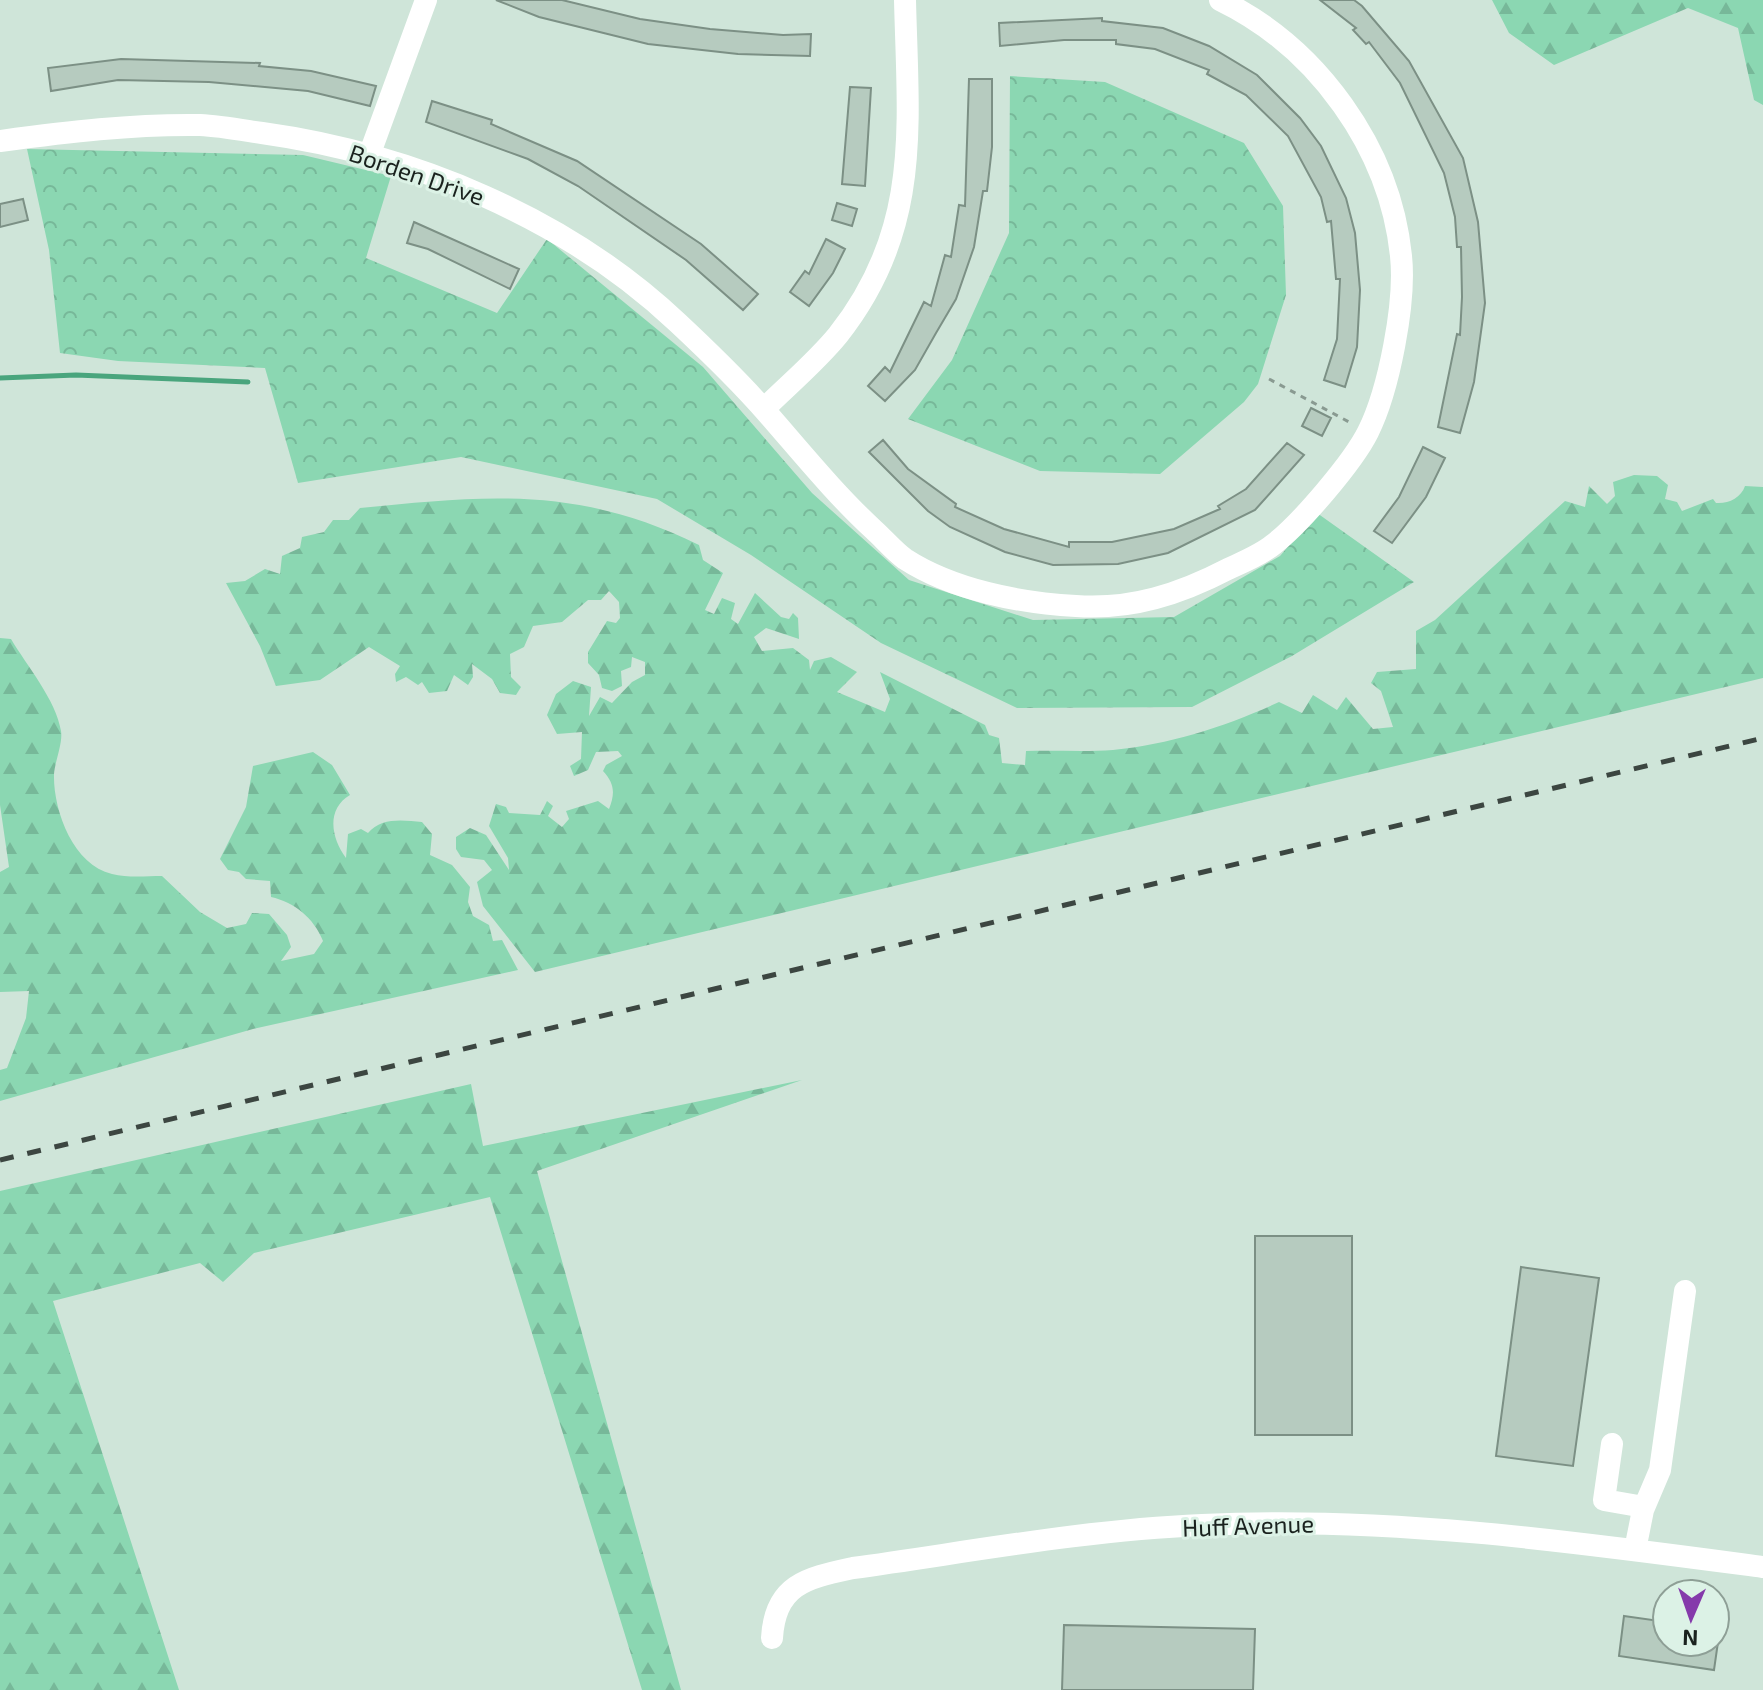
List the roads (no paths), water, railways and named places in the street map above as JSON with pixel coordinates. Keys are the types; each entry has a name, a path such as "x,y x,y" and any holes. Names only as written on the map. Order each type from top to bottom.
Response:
{"street":[{"path":"370,153 426,0"},
{"path":"764,409 837,336 864,296 895,228 905,180 908,135 905,0"},
{"name":"Borden Drive","path":"0,141 107,126 206,125 370,153 494,201 602,261 675,320 764,409 839,498 905,558 1011,601 1083,607 1140,603 1190,589 1270,548 1306,515 1368,432 1396,344 1402,259 1391,209 1347,108 1310,65 1256,18 1220,0"},
{"path":"1635,1550 1644,1507 1660,1470 1685,1291"},
{"path":"1612,1444 1604,1500 1644,1507"},
{"name":"Huff Avenue","path":"772,1638 773,1617 782,1599 797,1584 818,1576 853,1568 1138,1529 1372,1523 1528,1535 1763,1567"}],"waterway":[{"path":"0,378 76,375 248,382"}],"railway":[{"path":"0,1160 1763,738"}]}
